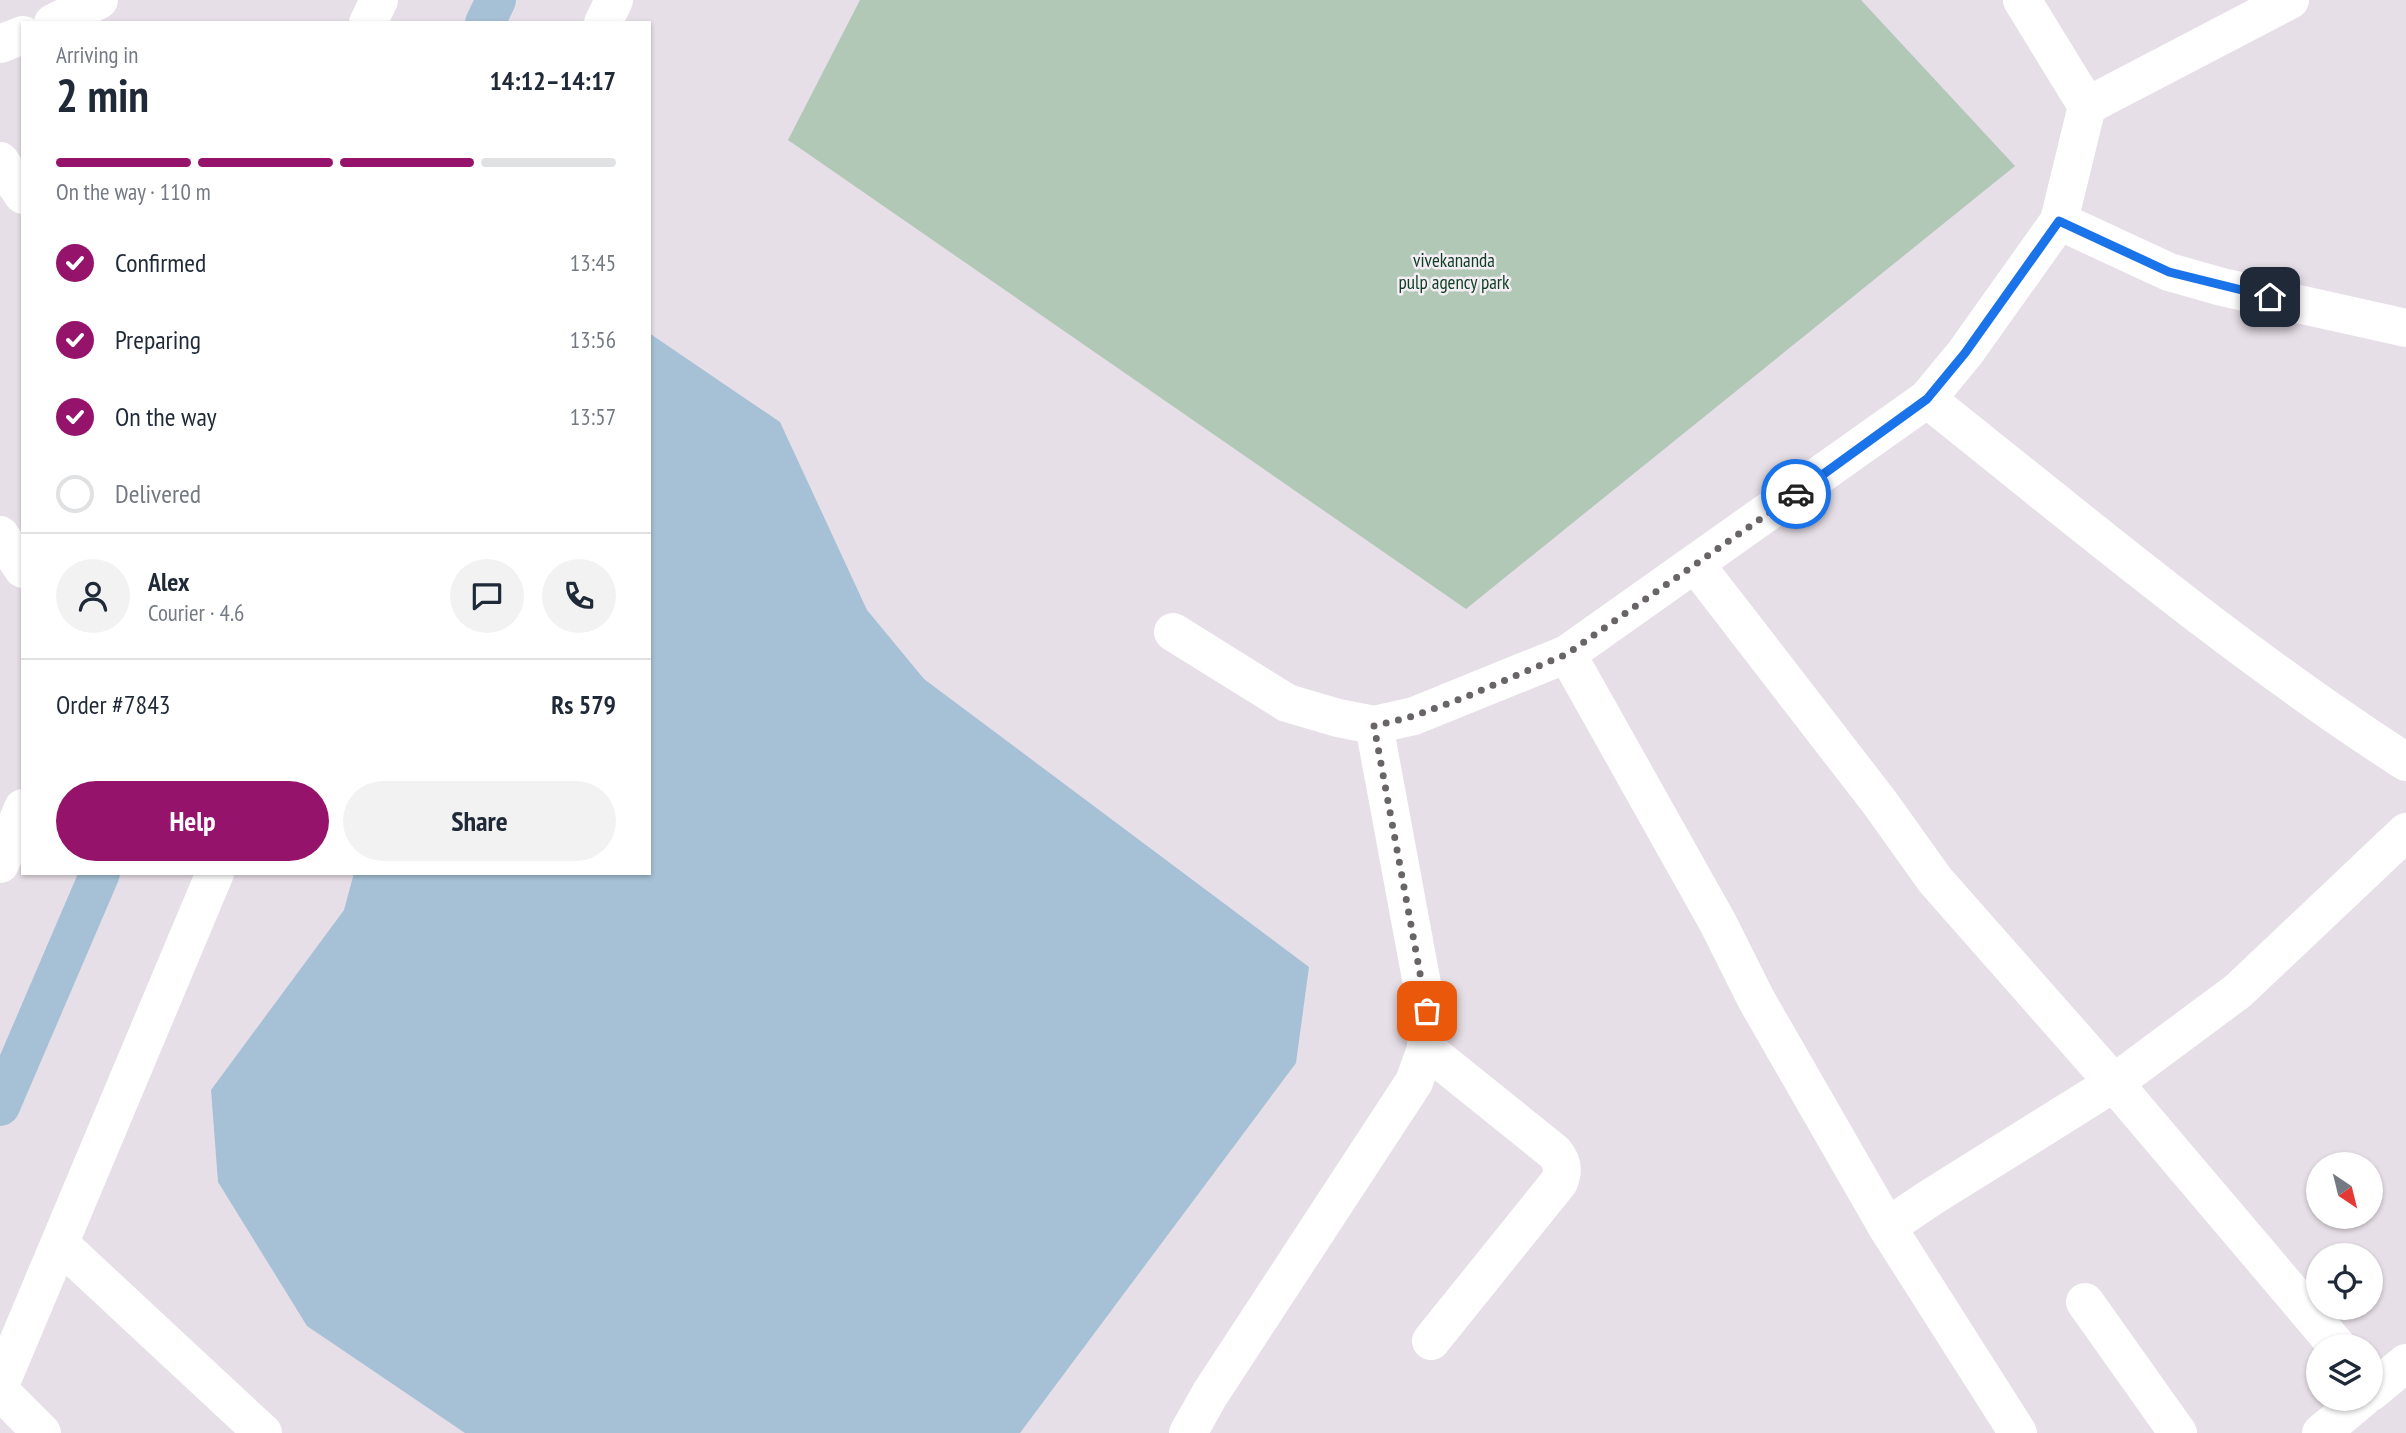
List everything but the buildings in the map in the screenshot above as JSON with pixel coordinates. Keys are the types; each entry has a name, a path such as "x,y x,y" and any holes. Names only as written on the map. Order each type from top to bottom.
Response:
{"street":[{"path":"369,21 379,0"},
{"path":"604,21 614,0"},
{"path":"1173,632 1287,703 1374,726 1414,716 1567,654 1927,399 1965,353 2059,221 2087,106 2022,0"},
{"path":"2087,106 2290,0"},
{"path":"0,44 21,36"},
{"path":"0,161 21,192"},
{"path":"2059,221 2169,272 2222,287 2406,328"},
{"path":"1927,399 2243,651 2319,706 2406,762"},
{"path":"0,535 21,566"},
{"path":"1696,565 1880,803 1935,880 2114,1083 2327,1334"},
{"path":"1567,654 1717,923 1756,999 1907,1213 2018,1433"},
{"path":"1188,1433 1218,1382 1414,1082 1426,1049 1427,1011 1374,726"},
{"path":"0,864 21,813"},
{"path":"1907,1213 2114,1083 2238,990 2406,832"},
{"path":"0,1385 214,875"},
{"path":"1426,1049 1560,1158 1563,1172 1559,1182 1431,1341"},
{"path":"61,1245 263,1433"},
{"path":"2085,1302 2178,1433"},
{"path":"2383,1381 2406,1363"},
{"path":"0,1391 42,1433"},
{"path":"2321,1433 2347,1411"}],"green space":[{"name":"vivekananda pulp agency park","path":"860,0 1861,0 2015,166 1466,609 788,140"}],"water":[{"path":"651,334 780,422 867,610 924,679 1309,967 1296,1063 1020,1433 465,1433 307,1326 218,1182 211,1090 344,910 353,875 651,875"}],"waterway":[{"path":"486,21 496,0"},
{"path":"0,1106 99,875"}],"way so far":[{"path":"1427,1011 1374,726 1414,716 1463,698 1567,654 1796,494"}],"route":[{"path":"1796,494 1927,399 1965,353 2059,221 2169,272 2270,297"}]}
